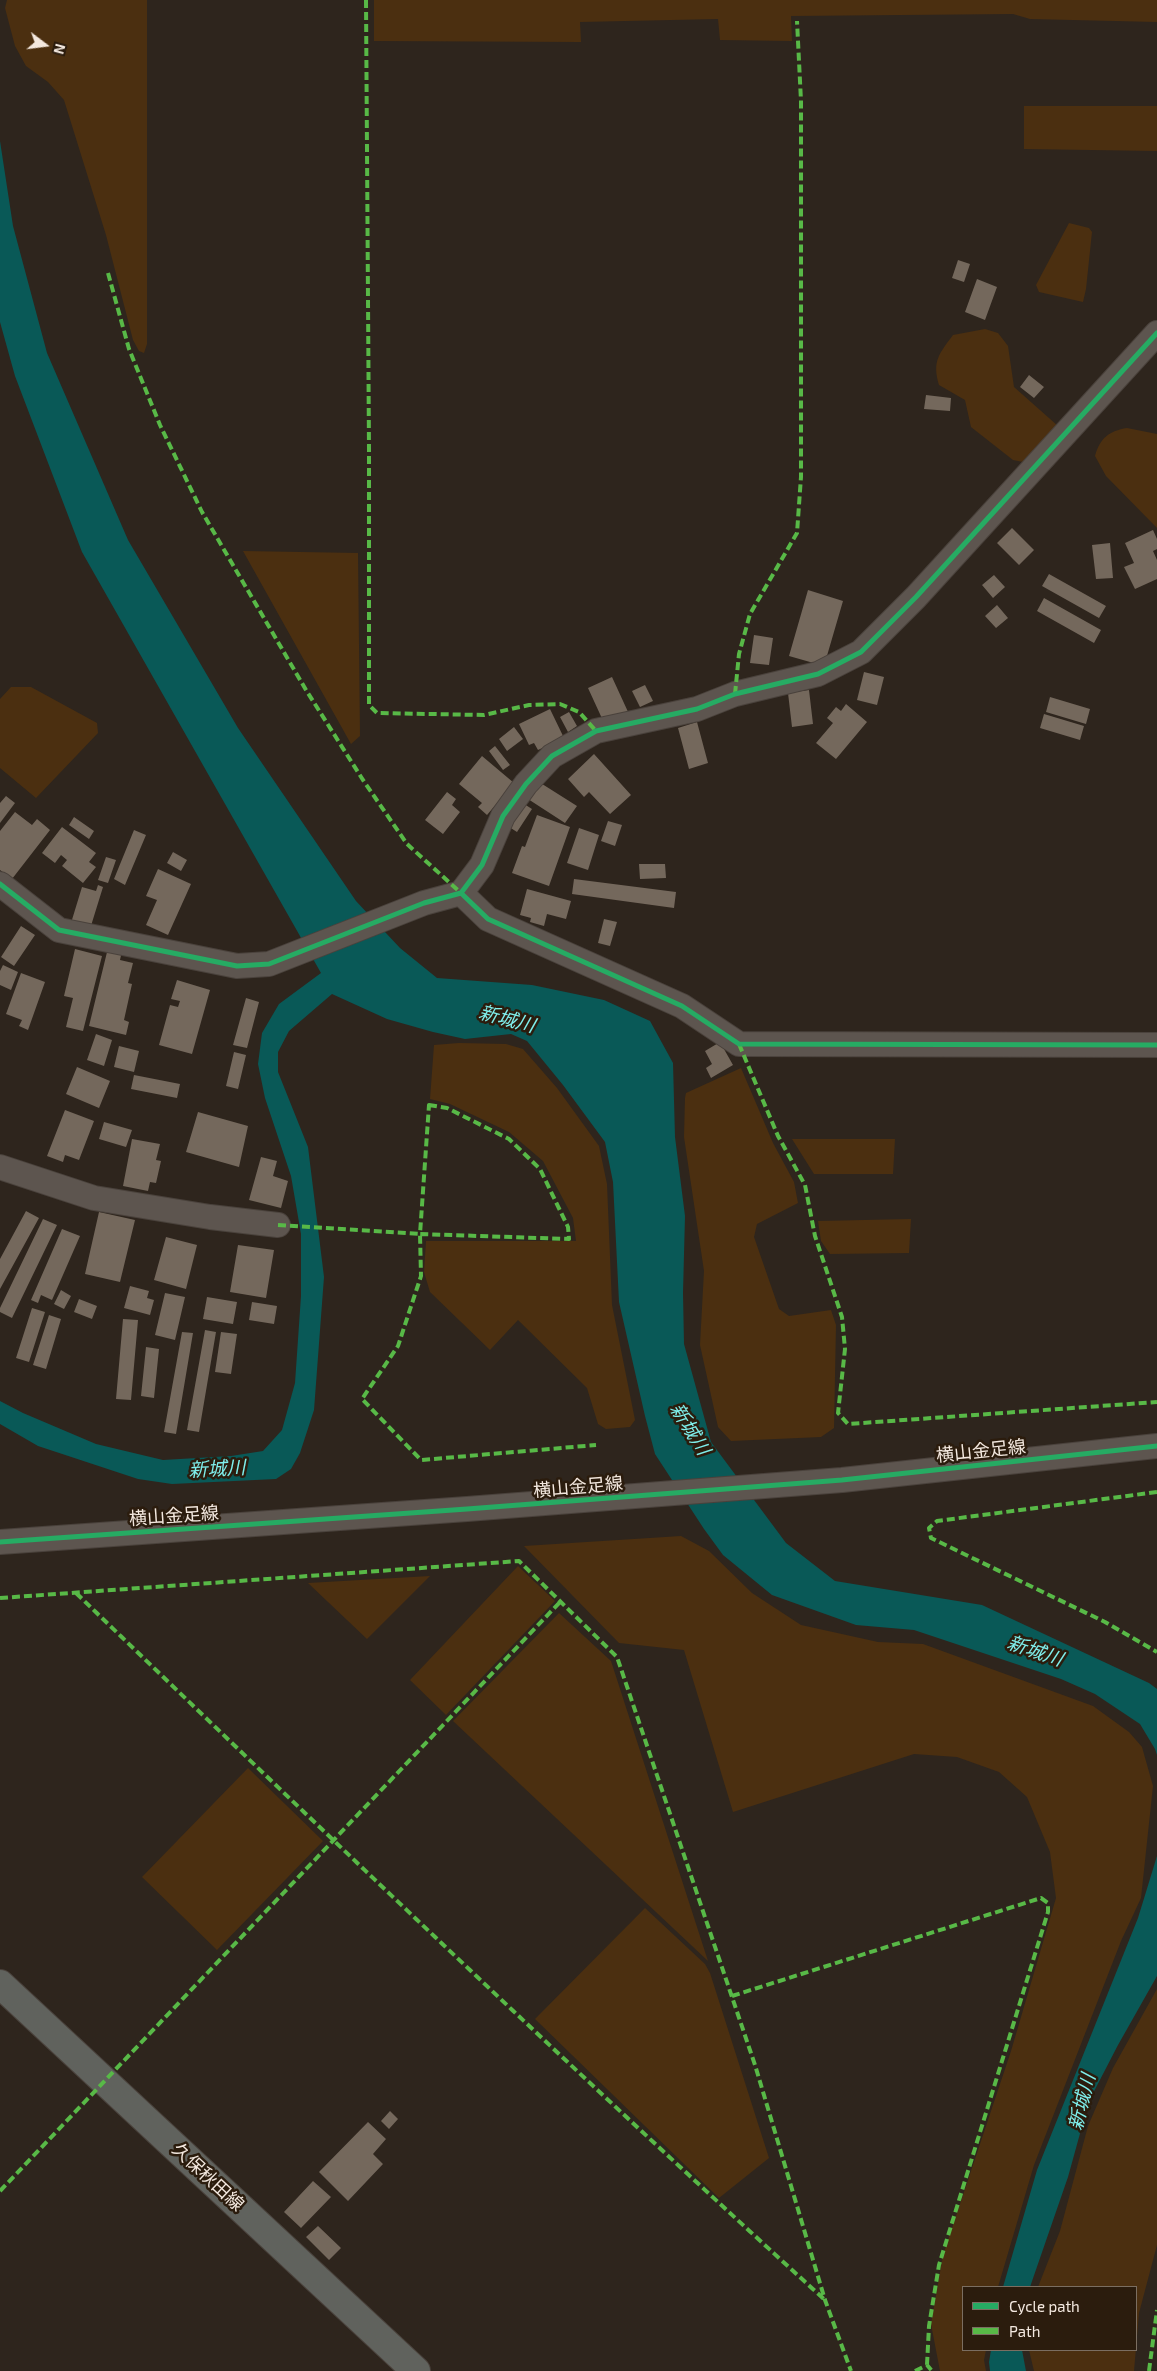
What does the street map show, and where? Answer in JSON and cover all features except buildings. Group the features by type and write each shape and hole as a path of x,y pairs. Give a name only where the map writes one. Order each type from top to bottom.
{"main road":[{"name":"久保秋田線","path":"0,1984 416,2371"}],"street":[{"path":"0,884 58,930 236,966 270,964 424,903 461,893 482,864 503,816 526,784 552,756 596,731 696,709 735,694 818,674 861,652 916,597 1157,333"},
{"path":"461,893 488,919 682,1006 739,1044 1157,1045"},
{"path":"0,1167 94,1198 210,1217 278,1225"},
{"name":"横山金足線","path":"0,1542 842,1480 1157,1446"}],"shaded area":[{"path":"7,0 147,0 147,344 144,353 139,351 133,340 106,235 64,100 48,82 26,66 15,46 5,8"},
{"path":"374,0 1157,0 1157,22 1030,19 1013,14 791,16 792,41 720,40 718,19 580,22 581,42 374,41"},
{"path":"1024,106 1157,106 1157,151 1024,149"},
{"path":"1069,223 1089,228 1092,232 1083,302 1039,292 1036,285"},
{"path":"985,329 998,333 1008,346 1014,387 1058,426 1023,462 1013,460 971,427 965,400 939,385 936,370 938,358 953,335"},
{"path":"1127,428 1157,434 1157,528 1106,476 1095,456 1106,436"},
{"path":"243,551 358,553 360,736 351,744"},
{"path":"11,687 31,687 97,723 98,733 36,798 0,768 0,699"},
{"path":"459,1043 506,1044 523,1049 557,1088 599,1146 607,1184 612,1305 635,1420 630,1427 606,1429 598,1424 587,1388 518,1320 490,1350 430,1292 424,1272 426,1241 576,1241 573,1218 543,1161 509,1132 450,1104 430,1099 434,1045"},
{"path":"741,1068 773,1143 794,1182 798,1203 757,1224 754,1237 779,1309 789,1316 831,1310 836,1325 834,1428 821,1437 731,1441 718,1427 700,1345 704,1271 684,1137 685,1098 686,1093"},
{"path":"792,1139 895,1139 893,1174 814,1174"},
{"path":"911,1219 909,1253 830,1254 821,1241 818,1221"},
{"path":"681,1536 709,1551 752,1593 801,1625 878,1642 923,1644 1093,1706 1129,1732 1142,1747 1153,1786 1141,1898 1121,1941 1034,2165 998,2286 962,2286 962,2351 986,2351 984,2360 986,2371 940,2371 931,2324 943,2255 1011,2051 1056,1898 1050,1852 1027,1797 999,1772 957,1757 914,1754 733,1812 684,1650 619,1643 524,1546"},
{"path":"518,1566 555,1601 446,1715 410,1680"},
{"path":"430,1576 367,1639 308,1583"},
{"path":"559,1613 611,1661 708,1961 453,1721"},
{"path":"248,1768 323,1841 217,1950 142,1877"},
{"path":"645,1908 705,1964 710,1973 769,2158 719,2198 535,2019"},
{"path":"1157,1989 1157,2245 1139,2313 1137,2336 1137,2286 1038,2286 1060,2231 1088,2126 1113,2068"},
{"path":"1029,2351 1136,2351 1134,2371 1034,2371"}],"water":[{"name":"新城川","path":"0,141 13,226 47,353 128,540 238,728 356,901 400,948 437,978 532,985 604,1000 650,1021 673,1063 675,1137 685,1216 684,1344 711,1442 786,1543 835,1581 982,1605 1149,1683 1157,1689 1157,1755 1140,1724 1095,1694 1061,1679 914,1630 856,1625 772,1595 723,1555 655,1454 619,1302 613,1182 605,1142 563,1085 527,1041 511,1034 465,1039 433,1032 387,1019 332,994 289,1031 278,1052 278,1072 308,1147 324,1277 314,1410 300,1453 291,1469 276,1479 172,1484 138,1479 38,1446 0,1424 0,1401 23,1413 96,1444 163,1460 231,1456 263,1451 282,1430 295,1383 301,1296 301,1234 291,1176 265,1098 258,1064 262,1033 279,1004 321,973 82,552 15,376 0,322"},
{"name":"新城川","path":"1157,1856 1157,1976 1089,2101 1068,2177 1030,2286 1003,2286 1037,2170 1138,1918"},
{"path":"991,2351 1022,2351 1026,2371 990,2371"}],"marked path":[{"path":"366,0 369,705 377,713 484,715 529,705 560,704 579,712 596,731"},
{"path":"735,694 739,654 750,614 797,533 801,477 801,101 797,21"},
{"path":"108,273 129,349 160,425 202,512 306,690 363,780 407,844 461,893"},
{"path":"739,1044 778,1136 805,1185 815,1236 842,1317 845,1349 838,1413 848,1424 1157,1402"},
{"path":"429,1105 447,1108 509,1139 540,1169 568,1227 569,1239 420,1234 429,1105"},
{"path":"278,1225 420,1234 421,1276 398,1346 362,1399 421,1460 596,1445"},
{"path":"1157,1492 937,1521 929,1528 931,1538 1105,1622 1157,1652"},
{"path":"0,1598 519,1561 617,1657 755,2065 825,2300 851,2371"},
{"path":"76,1593 542,2038 825,2300"},
{"path":"0,2191 560,1602"},
{"path":"732,1996 1041,1898 1048,1903 1048,1912 939,2265 929,2326 927,2365"},
{"path":"1149,2371 1157,2310"},
{"path":"915,2371 927,2365 932,2371"}],"cycle path":[{"path":"0,884 59,930 237,966 269,964 424,903 461,893 482,865 503,816 526,784 552,756 596,731 697,709 735,694 818,674 861,652 916,597 1157,333"},
{"path":"461,893 488,919 682,1006 739,1044 1157,1045"},
{"path":"0,1542 842,1480 1157,1446"}]}
